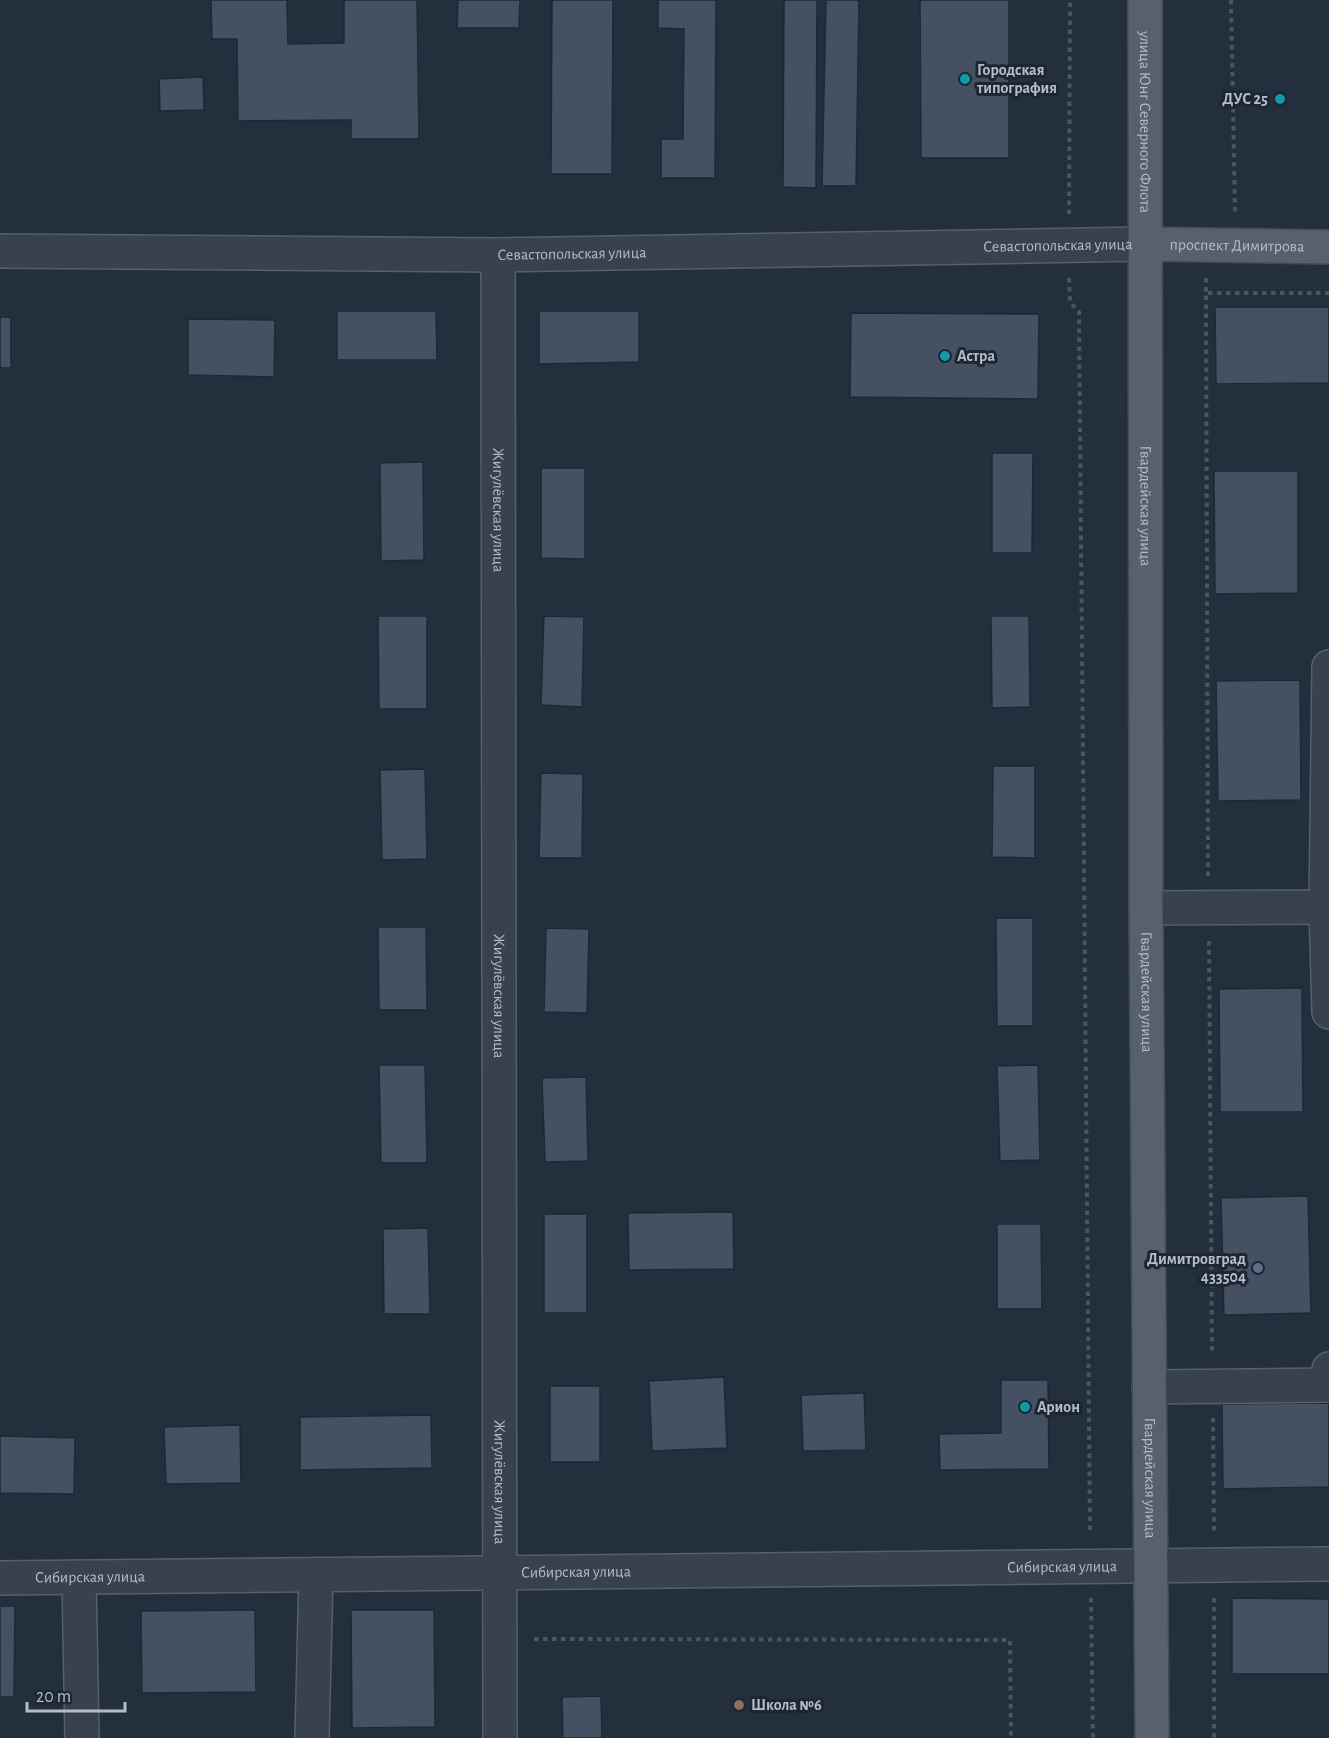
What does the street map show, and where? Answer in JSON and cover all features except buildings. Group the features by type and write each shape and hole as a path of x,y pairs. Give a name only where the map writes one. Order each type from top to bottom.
{"main road":[{"name":"улица Юнг Северного Флота","path":"1144,244 1145,0"},
{"name":"проспект Димитрова","path":"1144,244 1329,247"},
{"name":"Гвардейская улица","path":"1144,244 1152,1738"}],"street":[{"name":"Севастопольская улица","path":"0,251 498,255 1144,244"},
{"name":"Жигулёвская улица","path":"498,255 500,1738"},
{"path":"1329,667 1326,907 1329,1012"},
{"path":"1146,908 1326,907"},
{"path":"1149,1387 1329,1385 1329,1370"},
{"name":"Сибирская улица","path":"0,1578 1329,1564"},
{"path":"312,1738 316,1575"},
{"path":"79,1578 82,1738"}],"path":[{"path":"1070,0 1070,302 1079,312 1093,1738"},
{"path":"1214,1738 1206,246 1236,210 1231,0"},
{"path":"1206,293 1329,293"},
{"path":"500,1639 1010,1640 1011,1738"}],"place":[{"name":"Городская типография","path":"965,79"},
{"name":"ДУС 25","path":"1280,99"},
{"name":"Астра","path":"945,356"},
{"name":"Димитровград 433504","path":"1258,1268"},
{"name":"Арион","path":"1025,1407"},
{"name":"Школа №6","path":"739,1705"}]}
